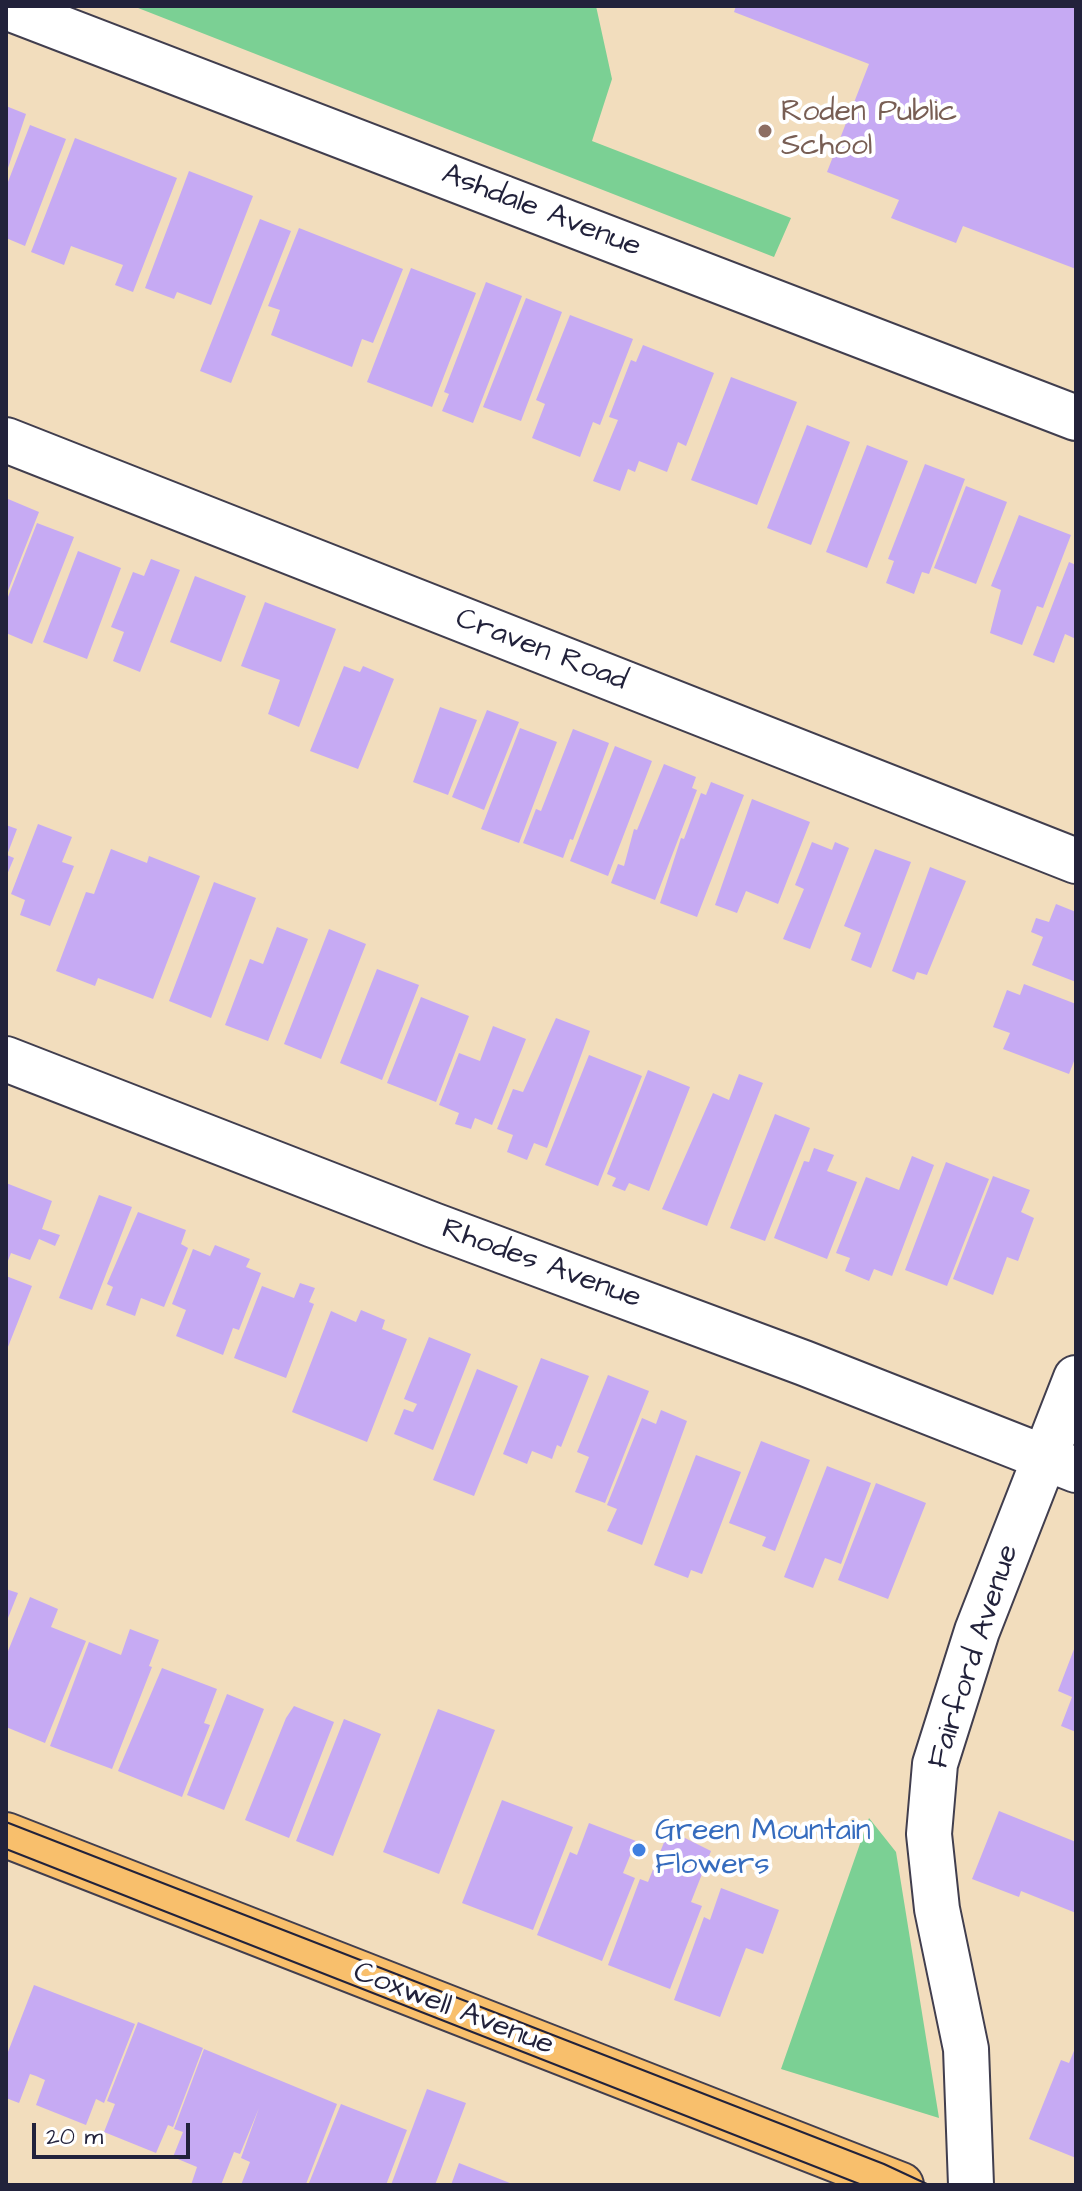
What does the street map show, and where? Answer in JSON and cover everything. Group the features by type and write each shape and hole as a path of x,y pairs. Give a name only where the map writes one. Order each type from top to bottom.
{"main road":[{"name":"Coxwell Avenue","path":"6,1835 901,2185"}],"street":[{"name":"Ashdale Avenue","path":"6,7 1076,418"},
{"name":"Craven Road","path":"6,440 1076,861"},
{"name":"Rhodes Avenue","path":"6,1059 433,1225 804,1363 1060,1465"},
{"name":"Fairford Avenue","path":"971,2185 966,2049 937,1909 929,1834 935,1764 977,1631 1060,1465 1076,1378"}],"green space":[{"path":"133,6 596,6 612,79 592,141 791,218 774,257"},
{"path":"869,1818 896,1852 939,2118 781,2069"}],"building":[{"path":"736,6 1076,6 1076,269 963,226 956,243 891,218 899,200 827,172 869,64 734,12"},
{"path":"6,106 26,114 6,174"},
{"path":"30,125 66,139 25,246 6,238 6,187"},
{"path":"75,138 177,178 133,292 115,285 123,265 71,246 64,265 31,252"},
{"path":"189,171 253,196 211,305 177,292 174,299 145,288"},
{"path":"260,219 291,231 231,383 200,371"},
{"path":"299,228 403,269 373,343 362,339 352,367 271,335 280,310 268,306"},
{"path":"411,268 476,293 432,407 367,382"},
{"path":"486,282 522,296 473,423 442,411 449,394 444,392"},
{"path":"526,298 562,312 521,421 483,407"},
{"path":"570,315 633,339 600,425 593,422 580,457 532,438 545,404 536,400"},
{"path":"643,345 714,373 686,446 678,442 667,472 639,461 635,472 628,469 620,491 593,481 618,420 609,417 631,360 636,362"},
{"path":"731,377 797,402 757,505 691,480"},
{"path":"807,425 850,442 811,545 767,528"},
{"path":"867,445 908,461 867,568 826,552"},
{"path":"925,464 965,479 929,574 922,572 914,594 886,583 894,561 888,559"},
{"path":"966,486 1007,502 976,584 934,568"},
{"path":"8,499 39,512 6,596 6,504"},
{"path":"1019,515 1071,535 1043,608 1037,606 1022,645 990,633 1001,590 991,586"},
{"path":"37,523 74,537 32,644 6,633 6,602"},
{"path":"78,551 121,568 87,659 43,642"},
{"path":"151,559 180,570 140,672 113,661 124,632 111,627 133,572 144,576"},
{"path":"1069,562 1076,565 1076,639 1065,634 1054,663 1033,655"},
{"path":"195,576 246,596 221,662 170,642"},
{"path":"265,602 336,629 299,727 268,714 280,680 241,666"},
{"path":"344,666 360,672 363,666 394,679 358,769 310,751"},
{"path":"440,707 477,720 448,795 413,782"},
{"path":"487,710 519,722 484,810 452,797"},
{"path":"520,728 557,742 519,843 481,829"},
{"path":"573,729 609,743 573,840 570,839 563,858 523,843 536,809 541,811"},
{"path":"615,746 652,761 608,876 570,861"},
{"path":"664,764 696,777 692,788 697,790 655,900 611,883 618,864 624,866 634,829 637,830"},
{"path":"711,782 744,795 697,917 660,903 681,838 684,839 701,793 706,795"},
{"path":"752,799 810,822 778,904 746,891 737,913 715,905"},
{"path":"38,824 72,837 62,862 74,866 50,926 20,915 25,900 11,894"},
{"path":"6,825 17,829 7,855 14,858 6,877"},
{"path":"812,842 832,850 835,842 849,848 810,949 783,939 804,889 795,885"},
{"path":"111,849 147,863 149,856 200,876 153,999 98,978 95,986 56,971 86,892 94,894"},
{"path":"875,849 911,862 871,968 851,960 861,933 844,926"},
{"path":"930,867 966,881 927,975 917,972 914,980 892,971"},
{"path":"214,882 256,898 211,1018 169,1001"},
{"path":"1056,904 1076,912 1076,982 1032,965 1043,937 1031,932 1036,918 1049,922"},
{"path":"277,927 308,939 268,1041 225,1025 250,959 263,964"},
{"path":"329,929 366,944 321,1059 284,1044"},
{"path":"377,969 419,985 382,1080 340,1063"},
{"path":"1024,984 1076,1004 1076,1056 1069,1074 1003,1049 1010,1033 993,1027 1007,990 1020,995"},
{"path":"421,997 469,1016 436,1102 387,1083"},
{"path":"556,1018 590,1031 547,1148 534,1143 527,1160 507,1152 513,1135 497,1129 513,1089 523,1092"},
{"path":"493,1026 526,1039 492,1125 475,1118 471,1129 455,1124 459,1113 439,1105 459,1053 480,1061"},
{"path":"589,1055 642,1076 598,1186 545,1165"},
{"path":"648,1070 690,1087 649,1191 629,1183 625,1191 612,1186 616,1178 607,1174"},
{"path":"739,1074 763,1083 707,1226 662,1209 713,1093 729,1100"},
{"path":"775,1114 810,1128 765,1241 730,1228"},
{"path":"814,1148 834,1155 827,1171 857,1182 827,1259 774,1238 804,1161 809,1162"},
{"path":"912,1156 934,1165 892,1276 874,1269 869,1281 845,1271 850,1258 836,1253 866,1177 899,1190"},
{"path":"946,1162 989,1179 947,1286 905,1270"},
{"path":"993,1176 1030,1190 1021,1212 1034,1218 1018,1261 1007,1257 993,1295 953,1279"},
{"path":"6,1183 52,1201 42,1229 60,1235 55,1246 39,1239 30,1260 11,1253 6,1266"},
{"path":"99,1195 132,1207 92,1310 59,1298"},
{"path":"138,1212 186,1230 181,1244 188,1248 164,1307 141,1298 135,1316 106,1305 113,1287 107,1284"},
{"path":"215,1245 250,1259 246,1267 261,1273 239,1330 233,1328 223,1355 176,1336 186,1310 172,1304 193,1249 210,1256"},
{"path":"6,1276 32,1286 6,1352"},
{"path":"300,1283 315,1288 309,1302 314,1304 286,1378 234,1358 262,1286 294,1298"},
{"path":"361,1310 385,1320 382,1329 407,1339 367,1442 292,1412 331,1311 356,1322"},
{"path":"429,1337 471,1354 433,1450 394,1434 404,1409 413,1412 417,1404 404,1399"},
{"path":"541,1358 589,1376 561,1447 557,1445 552,1459 532,1451 527,1464 503,1454"},
{"path":"477,1369 518,1386 474,1496 433,1480"},
{"path":"608,1375 649,1391 605,1503 575,1492 589,1457 577,1452"},
{"path":"661,1410 687,1421 642,1545 607,1531 617,1509 607,1505 642,1418 656,1424"},
{"path":"761,1441 810,1460 775,1551 762,1546 766,1537 729,1523"},
{"path":"696,1455 741,1472 702,1574 691,1570 688,1578 654,1565"},
{"path":"827,1466 871,1483 841,1564 825,1558 813,1588 784,1577"},
{"path":"876,1483 926,1503 888,1599 838,1580"},
{"path":"6,1589 18,1593 6,1623"},
{"path":"30,1597 58,1609 51,1627 86,1641 45,1743 6,1727 6,1656"},
{"path":"130,1629 159,1640 149,1666 152,1667 112,1769 50,1746 89,1642 121,1655"},
{"path":"1076,1644 1076,1732 1061,1726 1072,1697 1058,1691"},
{"path":"162,1668 217,1689 204,1723 210,1725 182,1797 118,1771"},
{"path":"227,1694 264,1709 224,1810 187,1795"},
{"path":"294,1706 334,1722 289,1838 245,1820 286,1718"},
{"path":"438,1709 495,1730 439,1874 383,1852"},
{"path":"344,1719 381,1734 333,1856 296,1841"},
{"path":"502,1800 573,1827 533,1930 462,1903"},
{"path":"999,1811 1076,1842 1076,1913 1021,1891 1019,1897 972,1879"},
{"path":"589,1823 636,1841 623,1873 635,1878 602,1961 537,1935 570,1852 577,1855"},
{"path":"669,1830 711,1851 691,1902 702,1906 670,1989 608,1965 640,1879 648,1882"},
{"path":"721,1888 779,1910 763,1954 746,1948 720,2017 674,2000 704,1917 710,1920"},
{"path":"34,1985 135,2024 104,2103 96,2099 86,2125 36,2105 45,2080 36,2076 30,2074 19,2103 6,2098 6,2057"},
{"path":"138,2022 203,2048 173,2127 168,2125 156,2153 104,2132 115,2104 107,2101"},
{"path":"1076,2046 1076,2158 1029,2139 1061,2060 1069,2063"},
{"path":"204,2049 337,2104 306,2184 241,2185 250,2162 241,2158 259,2108 240,2154 234,2152 221,2185 191,2185 197,2167 173,2157 183,2132 174,2129"},
{"path":"427,2089 466,2103 435,2185 391,2185"},
{"path":"341,2104 407,2130 386,2185 309,2183"},
{"path":"459,2163 515,2185 451,2185"}],"tram line":[{"path":"6,1822 884,2164 929,2185"},
{"path":"6,1849 862,2185"}],"place":[{"name":"Roden Public School","path":"765,131"},
{"name":"Green Mountain Flowers","path":"639,1850"}]}
